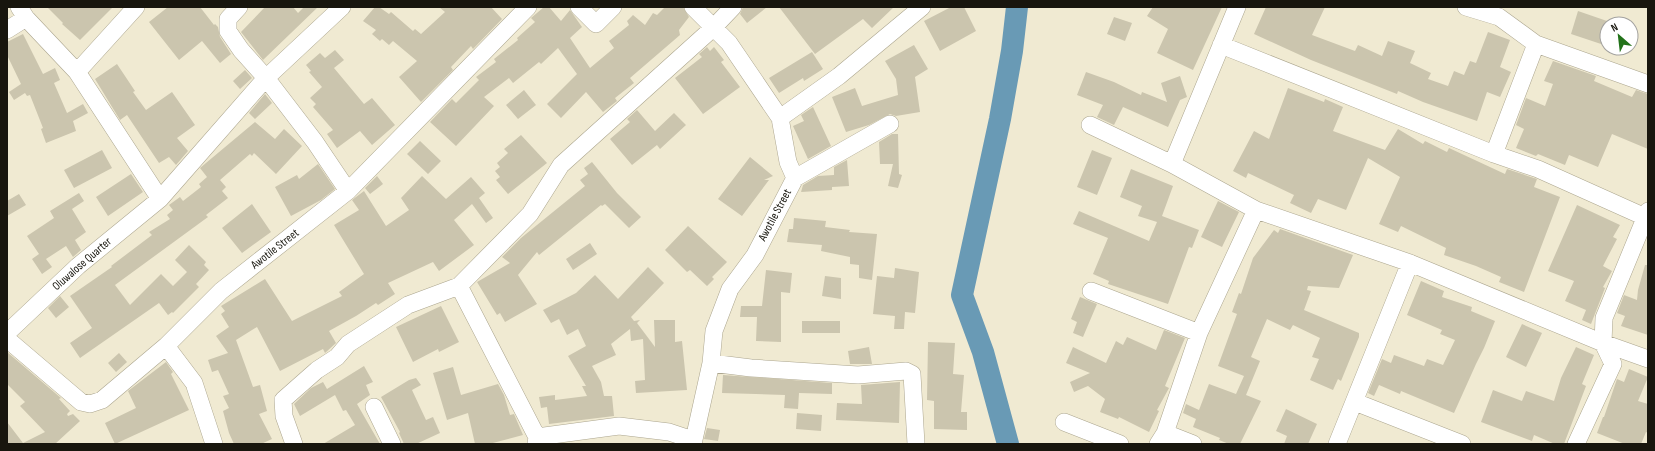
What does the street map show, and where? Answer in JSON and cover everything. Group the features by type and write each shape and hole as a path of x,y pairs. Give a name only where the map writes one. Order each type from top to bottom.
{"street":[{"path":"76,72 136,7"},
{"path":"239,7 228,19 228,31 240,50 266,78 315,142 348,191"},
{"name":"Oluwalose Quarter","path":"7,333 78,266 160,199 266,78 342,7"},
{"name":"Awotile Street","path":"7,339 81,402 90,404 102,400 166,346 222,291 348,191 528,7"},
{"path":"579,7 596,24 613,7"},
{"name":"Awotile Street","path":"693,7 729,43 780,118 788,162 795,178 755,255 730,289 714,331 711,362 693,442"},
{"path":"294,444 284,416 283,400 317,370 337,357 348,344 408,305 459,286 530,214 561,165 714,28 733,7"},
{"path":"780,118 840,76 922,7"},
{"path":"1172,164 1237,7"},
{"path":"1466,7 1500,12 1536,44 1648,84"},
{"path":"7,30 23,12 76,72 160,199"},
{"path":"1494,154 1536,44"},
{"path":"1221,45 1494,154 1538,169 1647,214 1604,318 1603,343 1613,364 1576,444"},
{"path":"795,178 890,124"},
{"path":"1090,125 1172,164 1256,210 1410,262 1603,343 1648,359"},
{"path":"1193,444 1162,438 1200,333 1256,210"},
{"path":"1337,444 1410,262"},
{"path":"459,286 537,441 619,426 669,432 693,442"},
{"path":"1091,291 1200,333"},
{"path":"166,346 194,383 214,444"},
{"path":"711,362 751,368 858,375 906,371 912,374 916,444"},
{"path":"1354,402 1441,440 1462,444"},
{"path":"374,407 392,444"},
{"path":"1064,422 1120,444"}],"building":[{"path":"47,7 113,7 80,40 62,24 63,23"},
{"path":"168,7 200,7 214,25 215,24 218,27 220,37 231,54 220,63 202,41 179,60 149,22"},
{"path":"265,7 293,7 298,13 304,7 318,7 263,60 241,32"},
{"path":"375,7 379,7 389,14 391,12 413,31 415,29 421,34 445,12 439,7 491,7 502,19 473,49 471,46 451,67 453,70 421,102 399,77 417,61 393,41 389,45 382,39 380,41 372,34 376,30 363,21"},
{"path":"544,7 549,7 561,21 570,10 582,27 570,38 590,68 614,48 609,41 629,25 627,21 633,15 645,25 653,13 657,15 665,7 683,7 689,17 679,30 680,35 630,78 634,83 615,98 617,101 603,112 586,92 561,118 547,104 577,74 558,48 541,64 539,62 513,83 509,78 484,97 494,106 456,146 430,122 452,99 456,103 479,80 476,77 496,62 494,59 518,40 517,38 535,22 531,18"},
{"path":"743,7 767,7 747,23 740,14"},
{"path":"779,7 894,7 872,28 863,19 815,54"},
{"path":"951,7 964,7 976,31 940,51 924,21"},
{"path":"1153,7 1222,7 1193,70 1157,53 1168,29 1147,16"},
{"path":"1266,7 1325,7 1312,35 1355,51 1358,45 1382,56 1388,41 1415,51 1410,63 1431,73 1428,79 1448,86 1454,71 1464,75 1470,61 1476,63 1488,32 1510,40 1500,67 1511,72 1500,97 1487,92 1477,121 1423,102 1398,91 1397,94 1311,60 1254,34"},
{"path":"1578,11 1599,18 1599,43 1571,34"},
{"path":"1114,17 1132,23 1125,41 1107,34"},
{"path":"23,34 43,74 55,68 60,80 54,83 67,113 83,104 88,113 73,121 76,131 46,143 41,129 43,128 30,95 27,96 25,93 14,100 9,92 21,84 7,55 7,42"},
{"path":"914,45 928,69 915,77 920,112 896,116 890,114 869,125 846,132 832,97 855,88 862,106 898,95 896,79 885,61"},
{"path":"707,47 710,51 714,47 724,60 721,62 740,87 703,114 675,78 702,57 699,54"},
{"path":"335,50 344,60 334,68 364,104 372,98 395,125 372,145 360,131 337,148 327,134 333,130 313,107 316,104 310,98 322,87 309,72 311,71 306,65 320,53 325,58"},
{"path":"812,52 823,69 804,81 803,78 779,93 769,78"},
{"path":"1553,61 1596,76 1594,81 1632,97 1636,90 1648,94 1648,149 1612,134 1598,167 1569,155 1565,165 1538,154 1536,156 1516,148 1524,129 1516,125 1526,98 1545,106 1553,84 1544,81"},
{"path":"117,64 135,91 133,92 146,110 172,92 195,125 177,138 188,151 176,165 169,157 159,163 127,115 120,120 95,79"},
{"path":"245,70 252,78 240,89 233,81"},
{"path":"1086,72 1114,82 1141,95 1142,92 1167,102 1161,83 1180,76 1187,97 1180,100 1168,127 1123,107 1114,125 1097,117 1103,105 1077,95"},
{"path":"1288,88 1324,102 1325,99 1343,107 1333,131 1385,150 1398,129 1423,144 1425,141 1447,152 1449,148 1505,174 1507,169 1537,179 1534,187 1560,197 1524,292 1499,282 1501,277 1476,266 1444,255 1446,248 1401,226 1398,232 1379,224 1400,177 1368,158 1346,210 1318,199 1311,213 1290,203 1294,195 1248,173 1246,178 1233,171 1254,131 1269,139"},
{"path":"524,90 536,105 518,119 506,105"},
{"path":"265,94 272,103 255,119 249,113"},
{"path":"813,107 831,146 808,159 793,126 804,121 801,115"},
{"path":"637,110 655,131 674,113 686,125 660,149 657,145 632,165 610,139 630,122 627,119"},
{"path":"255,122 275,139 284,129 302,146 276,174 254,153 252,156 250,154 220,180 226,187 222,191 228,198 206,215 208,217 115,285 130,305 161,274 173,286 187,272 175,260 189,245 206,262 204,265 209,270 196,284 199,287 173,313 172,312 168,315 159,303 80,358 70,343 92,328 70,296 112,267 111,266 152,235 149,232 170,219 167,215 173,210 169,205 180,197 183,201 201,187 199,184 207,177 200,168"},
{"path":"892,134 898,134 899,174 902,175 898,188 888,186 893,164 880,164 879,142"},
{"path":"521,135 547,163 508,194 496,180 500,177 495,171 500,167 497,163 508,153 504,149"},
{"path":"420,141 441,161 428,174 407,154"},
{"path":"102,150 112,168 74,188 64,170"},
{"path":"1092,150 1112,158 1097,195 1077,187"},
{"path":"750,157 773,176 764,180 769,180 742,216 718,199"},
{"path":"847,160 849,186 832,187 832,190 801,192 803,185 818,176 834,175 834,167"},
{"path":"592,162 617,193 641,217 629,228 605,204 602,206 601,205 539,255 537,252 518,275 537,304 505,322 500,313 497,315 477,282 510,263 502,257 521,238 585,186 580,180 588,174 584,168"},
{"path":"318,164 335,189 321,200 291,216 275,187 297,175 299,179"},
{"path":"1131,169 1173,186 1162,216 1199,230 1192,248 1189,247 1168,304 1108,284 1109,281 1093,274 1108,238 1073,224 1079,211 1149,241 1157,222 1138,216 1142,206 1120,197"},
{"path":"131,174 143,192 108,216 96,197"},
{"path":"377,176 383,184 370,194 365,188"},
{"path":"422,176 446,199 471,177 485,193 479,198 493,218 486,223 472,204 454,220 474,245 439,271 433,262 388,283 395,294 378,305 376,303 329,331 336,343 325,353 323,349 280,371 257,327 236,340 253,387 260,385 267,411 259,414 272,439 261,444 234,444 229,433 223,411 229,408 223,396 229,394 218,370 212,372 208,360 228,353 216,336 229,327 221,314 225,311 221,306 265,279 292,321 342,296 339,292 364,274 334,225 359,210 352,200 364,191 386,226 409,210 401,198"},
{"path":"79,193 84,201 72,209 86,232 75,240 81,250 73,257 66,246 46,259 52,267 42,274 32,259 39,254 27,236 54,218 50,211"},
{"path":"19,194 26,205 7,216 7,201"},
{"path":"1218,201 1239,212 1222,247 1201,237"},
{"path":"252,204 271,232 242,253 222,228"},
{"path":"1577,205 1620,225 1613,237 1617,239 1603,266 1612,271 1603,287 1605,288 1591,324 1582,320 1586,310 1565,301 1574,281 1548,271"},
{"path":"794,218 826,221 825,227 850,230 849,232 877,234 872,280 859,278 859,265 850,264 850,257 821,251 822,245 787,242 789,229 793,229"},
{"path":"688,226 727,262 712,277 714,279 707,286 690,270 687,272 665,250"},
{"path":"1280,229 1353,255 1339,288 1308,286 1307,290 1311,291 1304,310 1359,333 1359,337 1341,381 1338,379 1333,390 1310,380 1319,359 1312,357 1320,338 1293,325 1290,330 1267,319 1251,357 1260,361 1246,395 1261,401 1240,444 1229,444 1219,440 1220,438 1193,427 1196,419 1183,413 1186,404 1199,410 1209,384 1236,394 1244,376 1218,366 1237,314 1232,312 1239,293 1241,294 1253,258 1274,230 1278,233"},
{"path":"590,243 597,254 573,270 566,259"},
{"path":"1645,265 1648,265 1648,335 1621,326 1625,316 1617,313 1624,295 1637,300 1638,290"},
{"path":"648,267 664,283 631,317 634,321 640,320 637,323 655,347 654,320 675,320 675,342 682,341 687,390 636,393 635,381 645,380 643,339 631,341 630,329 611,344 616,355 592,366 601,382 604,396 612,396 614,416 549,424 547,407 541,408 539,397 555,395 555,400 587,396 582,386 586,386 568,356 586,346 578,329 567,335 559,319 551,323 543,310 576,293 595,275 618,299"},
{"path":"895,268 919,272 915,313 905,312 904,329 894,329 895,316 873,314 877,276 894,278"},
{"path":"766,270 792,273 790,293 781,292 781,342 756,341 757,317 740,317 741,306 762,306"},
{"path":"825,276 841,278 841,299 822,296"},
{"path":"1421,281 1444,291 1442,297 1472,307 1471,311 1495,321 1454,413 1401,391 1400,394 1379,385 1374,396 1368,393 1382,359 1391,363 1394,355 1424,366 1427,359 1443,365 1455,340 1440,334 1442,330 1407,315"},
{"path":"60,296 69,307 56,318 48,308"},
{"path":"1080,297 1097,304 1083,337 1073,333 1077,322 1071,319"},
{"path":"441,306 459,342 439,352 438,349 413,362 396,327"},
{"path":"802,321 840,321 840,333 802,333"},
{"path":"1522,324 1542,333 1526,367 1506,357"},
{"path":"1164,330 1185,338 1165,386 1169,388 1157,410 1159,411 1149,432 1119,417 1118,419 1100,412 1105,399 1088,386 1074,392 1070,382 1090,373 1066,363 1073,347 1106,363 1116,341 1123,345 1127,337 1156,350"},
{"path":"928,342 955,343 953,374 964,375 961,412 967,412 967,430 934,429 934,401 927,400"},
{"path":"869,347 872,364 850,364 848,351"},
{"path":"1576,347 1594,355 1582,384 1586,386 1564,444 1555,444 1534,435 1532,441 1481,422 1493,390 1522,401 1526,391 1554,401 1561,378"},
{"path":"7,352 61,398 59,399 70,411 67,414 68,416 73,414 80,421 55,444 7,444 7,422 23,443 45,432 20,406 25,402 7,384"},
{"path":"119,353 127,362 116,372 108,363"},
{"path":"166,362 173,372 171,374 189,410 115,444 105,423 136,408 128,391"},
{"path":"364,366 373,382 366,385 370,395 357,404 380,444 323,444 355,425 346,410 343,411 335,395 300,416 294,404 311,388 323,382 327,389"},
{"path":"453,367 461,395 498,384 504,395 510,415 514,414 523,435 489,444 475,444 468,413 447,420 433,373"},
{"path":"1629,369 1648,377 1638,401 1648,404 1648,433 1646,432 1641,444 1625,444 1597,433 1617,379 1624,382"},
{"path":"723,375 832,383 832,394 799,393 798,409 784,408 785,395 722,393"},
{"path":"416,378 421,385 412,390 426,420 433,417 440,433 416,444 404,444 399,433 400,432 381,397 409,380"},
{"path":"900,382 899,423 836,420 837,403 862,404 861,385"},
{"path":"1286,409 1317,424 1308,444 1284,444 1287,436 1276,431"},
{"path":"797,413 822,415 821,431 796,429"},
{"path":"707,428 720,430 718,441 704,439"}],"waterway":[{"path":"1008,444 983,352 962,295 1000,119 1012,51 1017,7"}]}
